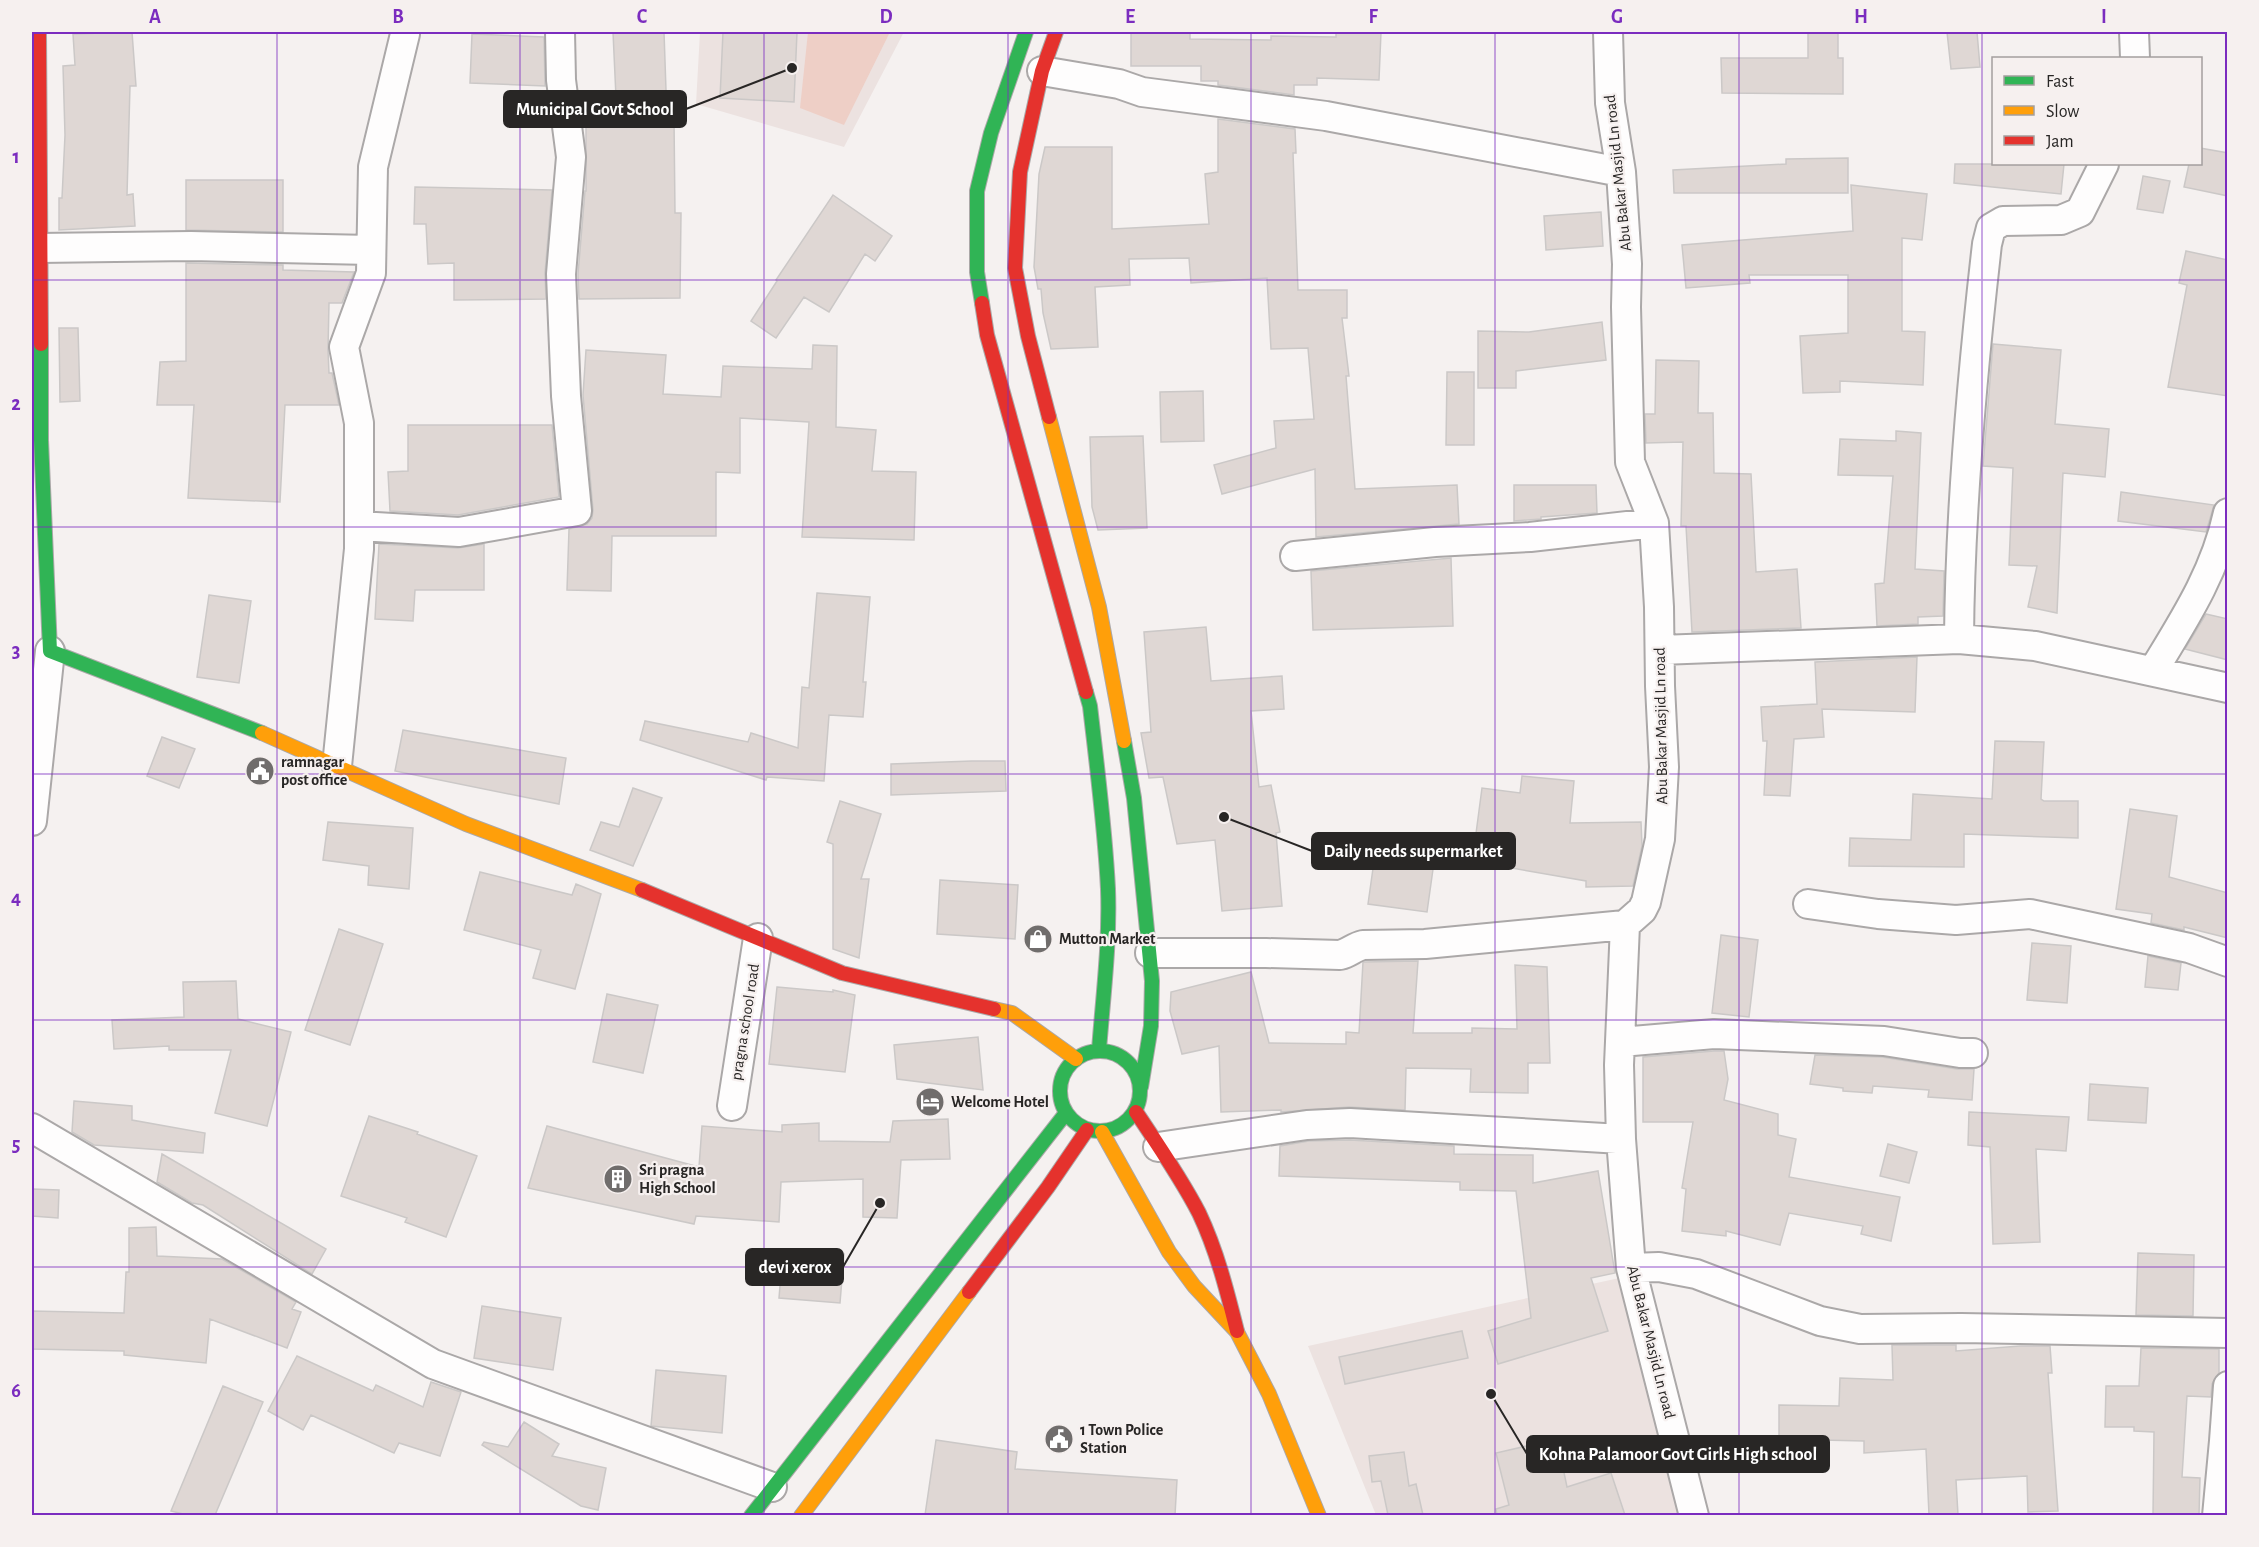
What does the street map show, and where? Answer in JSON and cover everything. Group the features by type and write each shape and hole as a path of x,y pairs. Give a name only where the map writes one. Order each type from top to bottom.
{"main road":[{"path":"39,32 36,440 41,655 266,734 466,824 626,884 842,973 1012,1013 1076,1059"},
{"path":"1026,32 991,133 977,191 977,272 987,335 1090,706 1103,817 1108,891 1107,954 1100,1050"},
{"path":"1056,32 1042,71 1020,172 1015,268 1028,336 1100,607 1134,798 1152,981 1151,1026 1141,1099 1136,1112 1117,1129 1095,1131 1076,1123 1066,1113 1060,1099 1060,1084 1066,1070 1076,1059 1100,1050 1120,1056 1130,1064 1137,1074 1141,1087"},
{"path":"1136,1112 1190,1197 1212,1244 1225,1278 1237,1332 1269,1394 1318,1515"},
{"path":"751,1515 1066,1113"},
{"path":"1095,1131 1169,1252 1194,1286 1237,1332"},
{"path":"801,1515 1048,1187 1095,1131"}],"street":[{"path":"359,526 459,532 577,511 566,396 561,274 571,157 561,80 560,32"},
{"name":"Abu Bakar Masjid Ln road","path":"1608,32 1610,103 1621,172 1628,264 1626,307 1630,462 1654,523 1664,767 1660,839 1646,902 1642,910 1625,926 1619,1065 1621,1139 1632,1268 1694,1515"},
{"path":"2134,32 2134,57"},
{"path":"337,766 359,549 359,423 344,347 371,273 373,167 405,34"},
{"path":"1042,71 1119,84 1142,92 1326,116 1621,172"},
{"path":"1959,639 1959,580 1972,369 1987,244 1991,228 2002,220 2061,220 2080,212 2104,165"},
{"path":"39,248 191,246 371,250"},
{"path":"2153,671 2198,597 2223,533 2228,513"},
{"path":"1295,556 1435,542 1530,537 1654,523"},
{"path":"1660,650 1959,639 2035,646 2228,688"},
{"path":"32,821 41,655"},
{"path":"1808,904 1878,914 1956,920 2030,914 2189,948 2228,962"},
{"path":"1150,953 1340,955 1363,945 1425,944 1625,926"},
{"name":"pragna school road","path":"732,1106 758,938"},
{"path":"1621,1042 1714,1035 1884,1041 1973,1053"},
{"path":"1158,1147 1307,1125 1350,1123 1621,1139"},
{"path":"32,1128 433,1364 772,1486"},
{"path":"1632,1268 1659,1267 1696,1274 1820,1321 1860,1329 1961,1328 2228,1333"},
{"path":"2217,1515 2226,1441 2228,1386"}],"shaded area":[{"path":"700,32 904,32 844,147 696,104"},
{"path":"808,32 890,32 844,125 800,108"},
{"path":"1624,1277 1684,1515 1376,1515 1308,1346"}],"building":[{"path":"132,32 136,86 130,86 127,195 133,194 135,226 59,230 59,198 62,198 65,135 63,66 75,65 73,34"},
{"path":"613,32 664,32 667,119 674,119 675,213 681,213 680,298 579,299 578,274 586,191 586,119 617,119"},
{"path":"723,32 797,32 794,102 720,98"},
{"path":"1131,32 1190,32 1190,39 1271,40 1271,36 1336,37 1336,32 1381,32 1379,80 1317,78 1317,85 1294,85 1294,95 1218,85 1218,81 1201,81 1201,66 1131,66"},
{"path":"1808,32 1838,32 1838,58 1843,58 1843,94 1722,93 1721,58 1808,58"},
{"path":"1947,32 1977,32 1980,67 1951,69"},
{"path":"472,34 544,37 545,86 470,83"},
{"path":"1218,119 1295,129 1296,153 1293,153 1298,290 1347,290 1347,318 1342,318 1349,376 1346,376 1355,489 1457,485 1459,524 1316,537 1315,469 1222,494 1214,465 1276,448 1274,421 1314,419 1308,348 1271,349 1267,278 1191,283 1189,258 1129,259 1130,285 1095,287 1098,347 1051,349 1043,313 1041,289 1038,289 1034,267 1039,174 1045,147 1112,147 1112,229 1209,224 1205,174 1218,172"},
{"path":"2202,148 2228,153 2228,196 2184,187 2189,165 2202,165"},
{"path":"1848,158 1848,193 1674,193 1673,170 1786,164 1786,159"},
{"path":"1955,164 2064,165 2061,194 1954,183"},
{"path":"2143,176 2170,181 2163,213 2137,209"},
{"path":"186,180 283,180 283,232 186,230"},
{"path":"1851,185 1927,194 1922,240 1902,238 1902,331 1925,332 1923,385 1840,381 1840,392 1803,393 1800,336 1848,333 1848,275 1749,275 1750,283 1686,288 1682,245 1853,231"},
{"path":"415,187 552,190 545,273 546,299 454,300 454,263 428,264 426,224 414,224"},
{"path":"833,195 892,236 875,261 865,254 829,312 804,297 776,338 751,321"},
{"path":"1601,212 1603,246 1546,250 1544,216"},
{"path":"2186,251 2228,260 2228,396 2168,387 2187,285 2179,283"},
{"path":"186,263 283,265 283,270 354,272 342,303 329,303 329,373 332,373 339,405 285,405 280,502 188,498 194,405 157,405 160,362 186,361"},
{"path":"1602,322 1606,360 1516,371 1516,388 1478,388 1478,331 1529,332"},
{"path":"59,328 78,328 80,401 60,402"},
{"path":"1993,344 2061,350 2055,424 2109,429 2105,477 2063,473 2057,613 2028,607 2037,566 2009,565 2013,468 1983,466"},
{"path":"813,345 837,346 836,427 876,430 872,471 916,472 914,540 802,537 809,422 740,418 740,473 716,472 716,536 612,536 611,591 567,590 569,529 587,524 592,518 593,510 583,395 586,350 666,355 663,394 721,397 723,366 812,369"},
{"path":"1656,360 1699,361 1698,413 1713,413 1714,473 1751,474 1756,572 1797,569 1801,628 1692,632 1686,526 1681,526 1683,442 1646,443 1645,414 1655,414"},
{"path":"1447,372 1474,372 1474,445 1446,445"},
{"path":"1203,391 1204,441 1161,442 1160,392"},
{"path":"408,425 552,425 559,497 458,515 390,511 388,472 408,471"},
{"path":"1896,431 1921,433 1915,569 1944,571 1943,616 1918,617 1918,624 1877,626 1875,584 1884,583 1893,476 1838,475 1840,439 1896,441"},
{"path":"1143,436 1147,528 1098,530 1092,507 1090,437"},
{"path":"1514,485 1596,485 1597,513 1514,521"},
{"path":"2121,492 2214,505 2206,532 2118,521"},
{"path":"379,544 458,548 484,544 484,590 415,590 413,621 375,619"},
{"path":"1451,558 1453,626 1313,630 1311,571"},
{"path":"817,593 870,597 863,682 866,682 863,717 829,715 824,781 767,777 766,780 640,740 645,721 748,742 751,733 798,748 802,687 809,688"},
{"path":"209,595 251,601 239,683 197,677"},
{"path":"2206,614 2228,619 2228,660 2185,649"},
{"path":"1206,627 1211,681 1282,676 1284,709 1251,711 1259,787 1271,785 1280,832 1276,833 1282,906 1222,911 1215,840 1177,844 1163,777 1149,778 1141,733 1151,732 1144,632"},
{"path":"1917,657 1915,712 1822,709 1824,737 1794,739 1790,796 1764,795 1767,741 1763,741 1761,707 1817,704 1815,662"},
{"path":"403,730 566,758 559,804 395,771"},
{"path":"162,737 195,749 179,788 147,776"},
{"path":"1995,741 2044,742 2041,799 2044,801 2078,801 2078,838 1964,834 1964,867 1849,866 1850,838 1911,840 1913,794 1992,799"},
{"path":"1005,761 1006,791 891,795 891,764"},
{"path":"1522,776 1574,781 1570,823 1641,822 1642,846 1633,886 1586,887 1586,881 1494,865 1498,844 1475,841 1482,788 1520,793"},
{"path":"633,788 662,798 633,866 590,850 601,822 619,827"},
{"path":"840,801 881,814 861,879 869,879 859,958 833,949 833,844 827,842"},
{"path":"2130,809 2177,816 2169,877 2228,893 2228,938 2184,927 2184,930 2151,923 2152,914 2116,909"},
{"path":"328,822 413,828 409,889 368,885 369,866 323,860"},
{"path":"1377,840 1436,848 1427,912 1368,904"},
{"path":"480,872 572,895 576,884 601,894 575,989 533,978 541,950 464,930"},
{"path":"940,880 1018,885 1015,939 937,934"},
{"path":"339,929 383,944 350,1045 305,1030"},
{"path":"1721,935 1758,940 1749,1017 1712,1013"},
{"path":"2032,943 2071,946 2067,1003 2027,1000"},
{"path":"2148,956 2181,963 2178,990 2145,987"},
{"path":"1418,961 1413,1033 1472,1033 1472,1028 1517,1029 1515,965 1547,967 1550,1063 1528,1063 1528,1093 1470,1092 1471,1069 1406,1068 1405,1110 1349,1107 1281,1112 1281,1110 1221,1112 1219,1046 1182,1054 1170,1011 1171,992 1251,972 1269,1043 1346,1044 1346,1032 1359,1033 1363,962"},
{"path":"236,981 238,1019 291,1032 267,1126 215,1113 231,1050 169,1050 169,1046 114,1049 112,1020 184,1017 183,982"},
{"path":"777,987 833,992 833,990 855,995 845,1072 769,1064"},
{"path":"607,994 658,1005 643,1073 593,1062"},
{"path":"978,1037 983,1090 897,1079 894,1045"},
{"path":"1724,1051 1728,1079 1724,1100 1778,1114 1778,1135 1796,1139 1789,1177 1900,1197 1891,1241 1861,1234 1863,1226 1789,1213 1780,1245 1726,1231 1726,1236 1682,1231 1686,1189 1682,1188 1693,1122 1643,1122 1643,1057"},
{"path":"1815,1055 1882,1057 1957,1069 1974,1069 1972,1100 1928,1097 1929,1090 1873,1086 1872,1093 1843,1091 1843,1088 1810,1084"},
{"path":"2090,1084 2148,1088 2146,1123 2088,1120"},
{"path":"74,1101 132,1106 132,1120 205,1133 203,1153 94,1145 72,1132"},
{"path":"1969,1112 2069,1117 2066,1151 2036,1149 2040,1242 1993,1244 1990,1147 1968,1145"},
{"path":"369,1116 418,1132 417,1134 477,1156 446,1237 405,1222 407,1218 341,1196"},
{"path":"948,1119 950,1159 901,1160 897,1218 863,1217 863,1179 781,1182 779,1222 696,1216 694,1224 528,1188 547,1126 699,1167 702,1126 782,1132 782,1125 819,1123 819,1141 890,1142 893,1121"},
{"path":"1350,1140 1454,1146 1454,1154 1533,1155 1533,1183 1598,1171 1615,1273 1591,1278 1608,1331 1498,1364 1488,1331 1531,1318 1516,1191 1460,1190 1460,1182 1279,1176 1280,1146 1309,1141"},
{"path":"1888,1144 1917,1152 1909,1183 1880,1176"},
{"path":"162,1154 326,1249 312,1274 203,1205 192,1203 157,1182"},
{"path":"32,1189 59,1190 58,1218 32,1216"},
{"path":"156,1227 157,1256 222,1259 296,1302 292,1309 301,1312 287,1348 210,1319 206,1363 124,1355 124,1351 32,1349 32,1311 124,1313 126,1272 129,1272 129,1228"},
{"path":"783,1249 844,1254 840,1303 779,1298"},
{"path":"2138,1253 2194,1255 2193,1316 2136,1315"},
{"path":"482,1306 561,1318 553,1370 474,1358"},
{"path":"1462,1331 1468,1358 1345,1384 1339,1357"},
{"path":"1892,1345 1956,1345 1956,1351 2050,1346 2052,1373 2048,1373 2058,1511 2028,1512 2027,1476 1956,1480 1958,1515 1929,1515 1926,1449 1864,1453 1864,1441 1779,1439 1779,1405 1839,1406 1840,1378 1893,1380"},
{"path":"2141,1348 2219,1349 2219,1373 2212,1384 2211,1397 2187,1396 2182,1477 2200,1478 2199,1515 2153,1515 2154,1432 2134,1431 2134,1427 2105,1427 2106,1386 2139,1386"},
{"path":"297,1356 373,1391 376,1385 423,1407 431,1382 461,1392 440,1456 399,1443 394,1453 311,1415 303,1430 268,1411"},
{"path":"656,1370 726,1376 722,1433 651,1426"},
{"path":"223,1386 263,1402 215,1515 187,1515 171,1511"},
{"path":"524,1422 559,1444 552,1456 606,1468 598,1510 581,1506 482,1445 484,1442 508,1447"},
{"path":"1557,1439 1567,1487 1611,1473 1625,1515 1497,1515 1496,1509 1509,1505 1496,1453"},
{"path":"936,1440 1017,1452 1015,1469 1177,1480 1175,1515 925,1515"},
{"path":"1404,1452 1409,1486 1416,1484 1423,1515 1388,1515 1381,1481 1372,1482 1369,1456"}],"traffic: fast":[{"path":"982,303 977,272 977,191 991,133 1026,32"},
{"path":"41,344 41,440 50,651 262,733"},
{"path":"1086,692 1090,706 1098,775 1108,889 1107,950 1099,1050"},
{"path":"1124,741 1134,798 1152,981 1151,1026 1141,1087"},
{"path":"1092,1051 1108,1051 1129,1062 1140,1083 1140,1091 1140,1099 1129,1120 1108,1131 1092,1131 1078,1125 1066,1113 1060,1099 1060,1083 1066,1069 1078,1057 1092,1051"},
{"path":"751,1516 1066,1113"}],"traffic: slow":[{"path":"1049,417 1099,607 1124,741"},
{"path":"262,733 466,824 642,890"},
{"path":"994,1009 1012,1013 1076,1059"},
{"path":"1102,1132 1169,1252 1194,1286 1237,1332 1269,1394 1319,1516"},
{"path":"801,1516 969,1292"}],"traffic: jam":[{"path":"39,32 41,344"},
{"path":"1049,417 1028,336 1015,268 1020,172 1042,71 1056,32"},
{"path":"982,303 987,335 1086,692"},
{"path":"642,890 842,973 994,1009"},
{"path":"1136,1112 1177,1174 1199,1213 1216,1256 1237,1331"},
{"path":"969,1292 1048,1187 1087,1130"}],"place":[{"name":"Municipal Govt School","path":"792,68"},
{"name":"ramnagar post office","path":"260,771"},
{"name":"Daily needs supermarket","path":"1224,817"},
{"name":"Mutton Market","path":"1038,939"},
{"name":"Welcome Hotel","path":"930,1102"},
{"name":"Sri pragna High School","path":"618,1179"},
{"name":"devi xerox","path":"880,1203"},
{"name":"Kohna Palamoor Govt Girls High school","path":"1491,1394"},
{"name":"1 Town Police Station","path":"1059,1439"}]}
